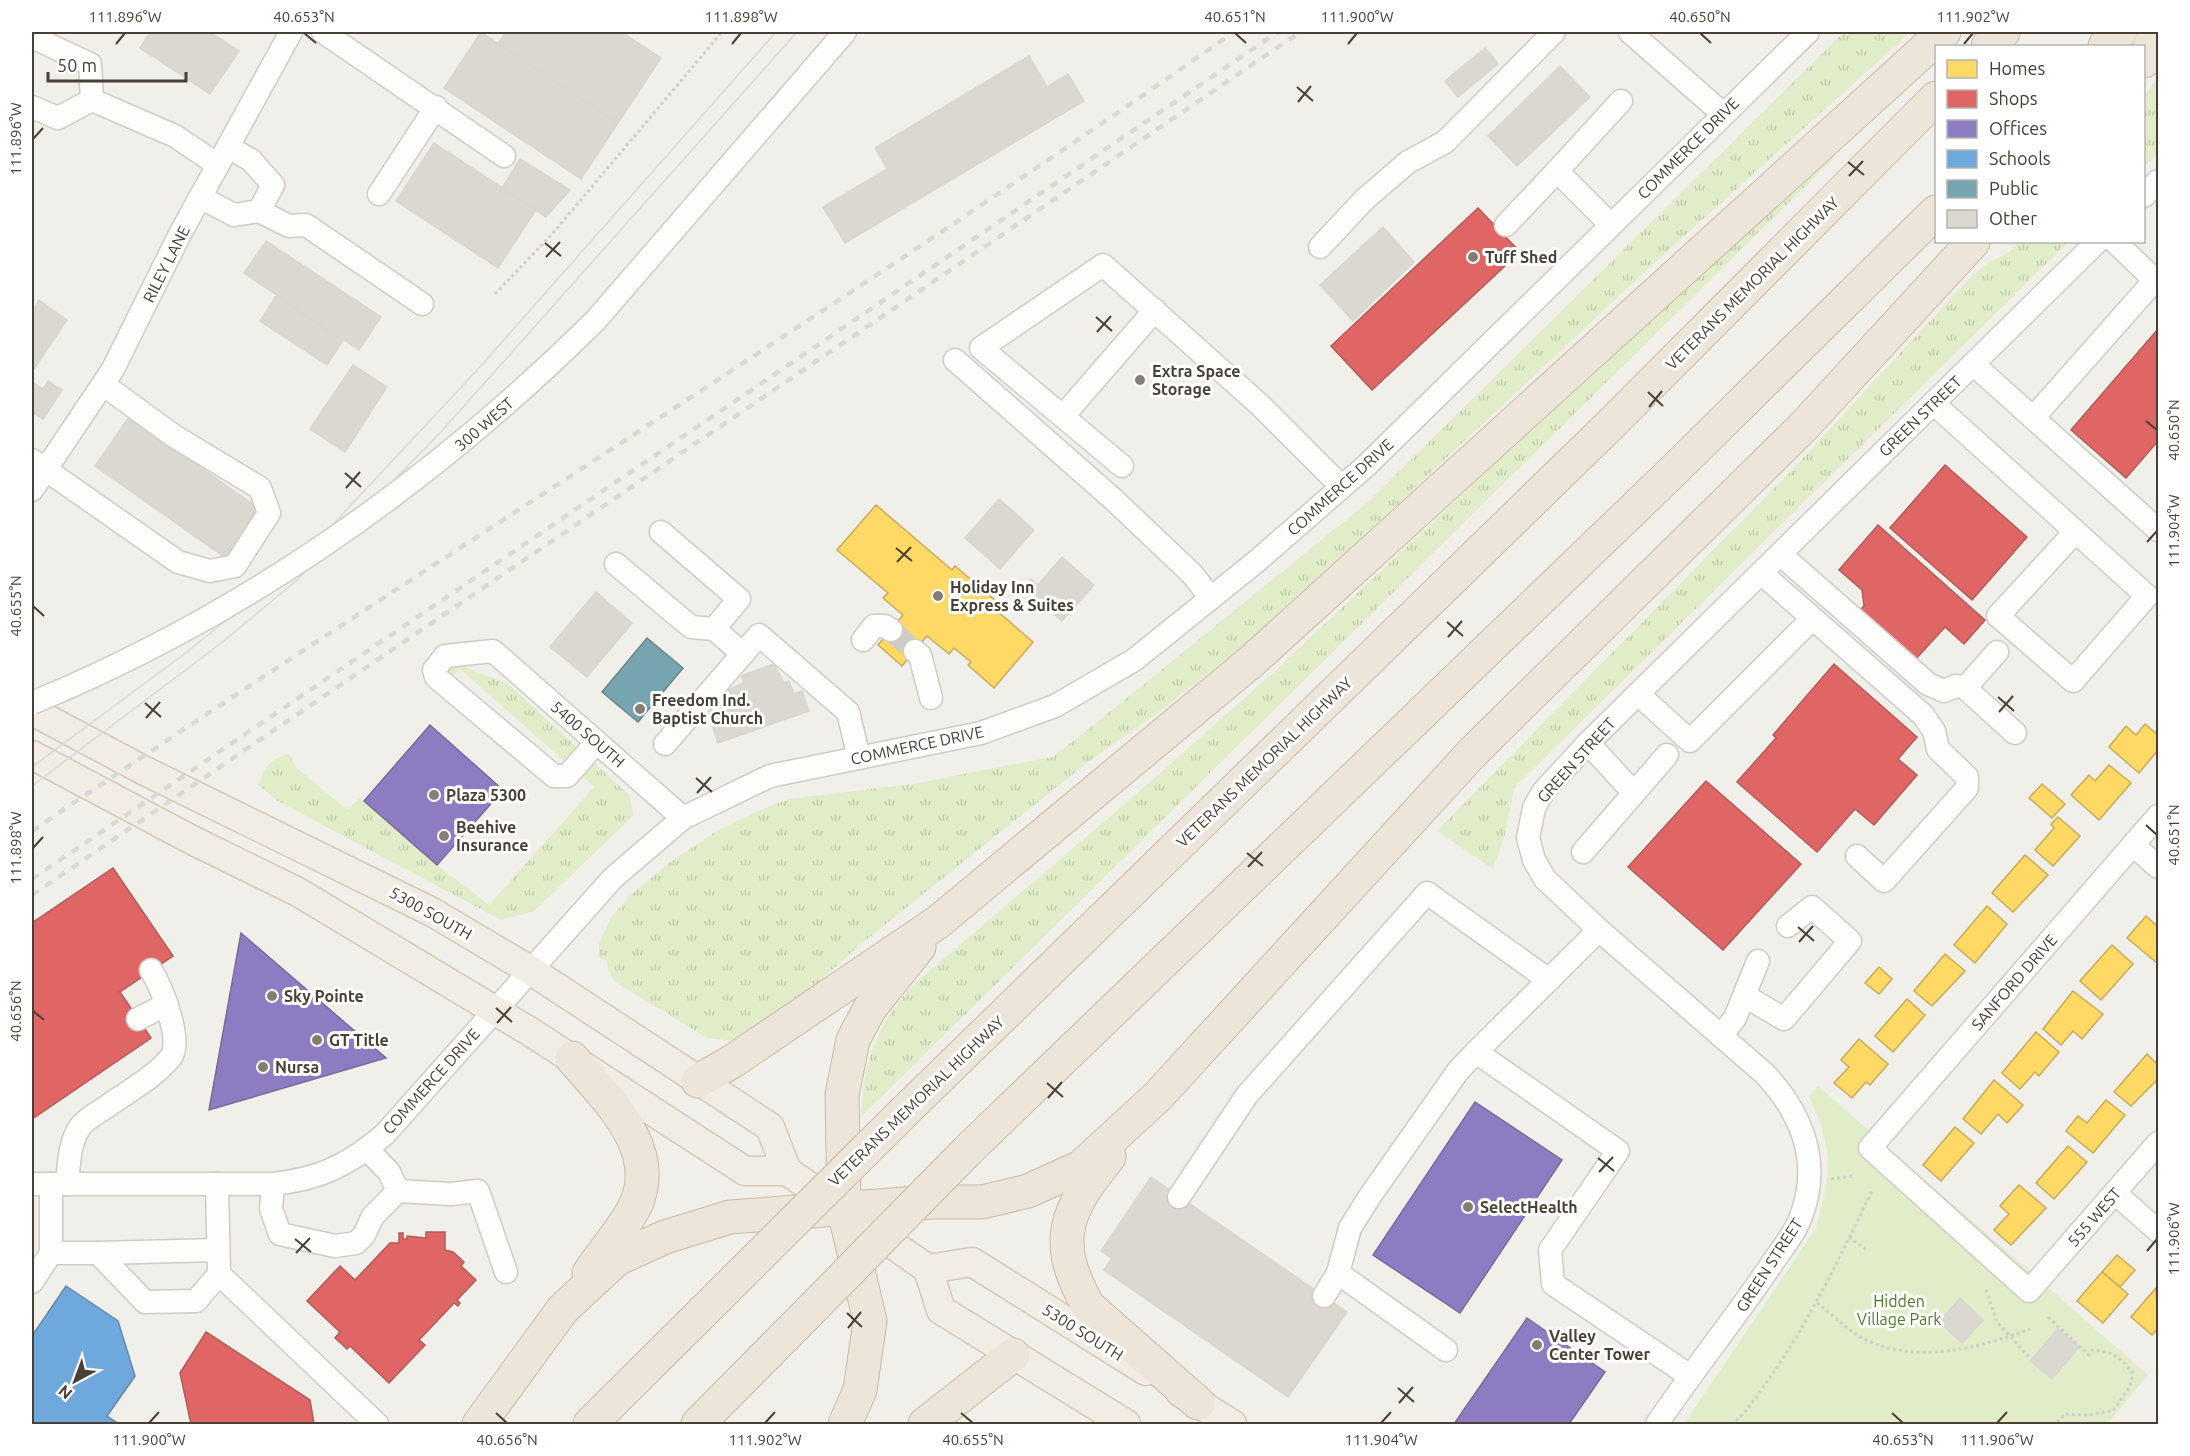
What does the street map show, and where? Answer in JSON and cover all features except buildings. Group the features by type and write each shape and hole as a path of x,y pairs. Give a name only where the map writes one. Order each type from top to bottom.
{"highway":[{"path":"698,1081 733,1061 938,922 1252,660 1944,32"},
{"path":"1989,45 2003,32"},
{"path":"2106,45 2120,32"},
{"path":"2145,58 2155,32"},
{"name":"VETERANS MEMORIAL HIGHWAY","path":"590,1425 905,1111 1608,427 1935,99"},
{"path":"698,1425 967,1151 1669,476 1935,214"},
{"path":"1198,1403 1089,1307 1077,1287 1065,1234 1081,1191 1158,1096 1473,752 1804,426 1972,243"},
{"path":"845,1425 860,1390 870,1321 844,1210 842,1095 853,1040 870,1008 938,922"},
{"path":"479,1425 636,1204 643,1165 628,1125 572,1058"},
{"path":"563,1309 617,1259 666,1237 730,1217 931,1202 982,1202 1028,1191 1081,1167 1158,1096"},
{"path":"925,1425 1013,1355"}],"main road":[{"name":"5300 SOUTH","path":"32,711 156,776 432,912 530,970 770,1127 787,1171"},
{"path":"32,755 192,840 298,891 572,1058 745,1171 787,1171 928,1269 941,1310 1126,1425"},
{"name":"5300 SOUTH","path":"928,1269 972,1262 1232,1425"}],"street":[{"name":"RILEY LANE","path":"32,490 39,465 104,385 200,197 291,32"},
{"path":"323,32 436,107 504,156"},
{"name":"300 WEST","path":"32,703 158,644 218,612 334,540 390,501 488,423 596,321 844,32"},
{"path":"1320,247 1365,199 1408,162 1445,142 1554,32"},
{"path":"1630,32 1723,114"},
{"name":"COMMERCE DRIVE","path":"50,1184 273,1184 298,1182 333,1171 385,1134 613,878 683,818 770,776 981,733 1055,706 1134,660 1342,487 1808,32"},
{"path":"32,37 90,64 92,100"},
{"path":"92,100 223,156 251,160 273,185 259,211"},
{"path":"32,107 58,118 92,100"},
{"path":"1506,225 1621,101"},
{"path":"379,194 436,107"},
{"path":"1557,171 1611,225"},
{"path":"2145,195 2158,181"},
{"path":"200,197 234,215 259,211 289,226 306,225 422,304"},
{"name":"GREEN STREET","path":"1656,1425 1747,1300 1800,1221 1809,1168 1804,1137 1797,1114 1765,1074 1599,930 1545,879 1534,860 1528,838 1534,808 1544,792 1588,743 2096,243"},
{"path":"2033,418 2157,281 2116,243"},
{"path":"1122,466 981,348 1103,265 1260,405 1342,487"},
{"path":"1063,416 1155,310"},
{"path":"956,360 1113,499 1192,574 1210,598"},
{"path":"1973,364 2033,418 2154,518"},
{"path":"39,465 178,562 210,571 235,566 269,513 260,488 174,436 104,385"},
{"path":"1933,404 2147,596 2073,681 1998,616 2075,532"},
{"path":"662,532 739,599 714,629"},
{"path":"1780,554 1928,684 1944,691 1956,686 1965,688 2015,734"},
{"path":"616,564 692,627 714,629 742,654"},
{"path":"1761,573 1923,715 1934,731 1938,749 1967,777 1967,788 1884,880 1857,856"},
{"path":"1638,694 1690,741 1812,619"},
{"path":"863,640 873,626 885,626 891,630"},
{"path":"665,744 759,635 848,712 859,758"},
{"name":"5400 SOUTH","path":"597,742 567,776 554,776 436,677 434,670 445,656 493,651 597,742 683,818"},
{"path":"915,651 920,655 931,698"},
{"path":"1965,688 1997,652"},
{"path":"1588,743 1634,793"},
{"path":"1583,852 1667,755"},
{"name":"SANFORD DRIVE","path":"2029,1291 1870,1148 2158,816"},
{"path":"2133,846 2158,867"},
{"path":"1179,1197 1247,1095 1427,893 1549,980"},
{"path":"1745,996 1784,1019 1850,941 1812,908 1788,926"},
{"path":"1324,1296 1338,1273 1350,1228 1458,1071 1599,930"},
{"path":"1721,1036 1735,1018 1758,961"},
{"path":"32,1282 51,1253 50,1184 69,1157 80,1125 143,1081 172,1056 174,1044 166,1004 160,983 151,970"},
{"path":"138,1019 166,1004"},
{"path":"1476,1052 1618,1151 1550,1250 1554,1284 1690,1376"},
{"name":"555 WEST","path":"2029,1291 2158,1143"},
{"path":"367,1149 390,1172 398,1191"},
{"path":"98,1253 145,1302 196,1301 219,1274 218,1184"},
{"path":"273,1184 271,1209 280,1234 335,1246 361,1240 373,1216 398,1191 452,1194 478,1191 506,1272"},
{"path":"2115,1193 2158,1231"},
{"path":"51,1253 218,1250"},
{"path":"1338,1273 1446,1350"},
{"path":"219,1274 377,1425"}],"path":[{"path":"495,294 561,224 722,32"},
{"path":"1831,1179 1854,1176"},
{"path":"1731,1425 1740,1418 1779,1365 1817,1303 1872,1191"},
{"path":"1849,1237 1868,1251"},
{"path":"1986,1290 1997,1322 2029,1357"},
{"path":"1817,1303 1852,1332 1872,1343 1908,1352 1947,1351 2009,1337 2030,1329"},
{"path":"2048,1317 2088,1355 2093,1350 2107,1351 2123,1360 2133,1374 2129,1388 2113,1411 2086,1415 2065,1414 2055,1425"}],"green space":[{"path":"1844,32 1911,32 1653,264 1262,631 1152,717 1084,765 861,944 776,1021 734,1041 707,1038 615,982 608,970 607,961 599,957 599,944 610,919 633,893 669,863 715,832 788,799 913,784 1052,757 1080,736 1368,502"},
{"path":"2158,78 2158,153 2145,166 2145,95"},
{"path":"1828,149 1835,157 861,1117 865,1079 874,1046 890,1015 913,985 1133,797 1275,671"},
{"path":"2018,243 2067,243 1514,788 1505,835 1493,869 1437,831 1791,471 1968,280 1986,264 2008,253"},
{"path":"464,665 468,669 507,683 629,795 634,815 534,911 501,920 276,800 259,785 269,764 289,754 296,768 348,810 360,798 437,865 489,905 594,787 460,669 449,679 442,666"},
{"name":"Hidden Village Park","path":"1818,1086 2148,1375 2107,1424 1684,1424 1816,1228 1825,1191 1828,1161 1823,1132 1809,1096"}],"tunnel":[{"path":"891,630 915,651"}],"tram line":[{"path":"32,767 187,652 245,605 324,534 479,368 776,32"},
{"path":"32,786 220,644 296,581 440,433 797,32"}],"railway":[{"path":"32,831 332,631 936,235 1086,135 1234,32"},
{"path":"32,879 1278,32"},
{"path":"32,895 1300,32"}],"place":[{"name":"Tuff Shed","path":"1473,257"},
{"name":"Extra Space Storage","path":"1140,380"},
{"name":"Holiday Inn Express & Suites","path":"938,596"},
{"name":"Freedom Ind. Baptist Church","path":"640,709"},
{"name":"Plaza 5300","path":"434,795"},
{"name":"Beehive Insurance","path":"444,836"},
{"name":"Sky Pointe","path":"272,996"},
{"name":"GT Title","path":"317,1040"},
{"name":"Nursa","path":"263,1067"},
{"name":"SelectHealth","path":"1468,1207"},
{"name":"Valley Center Tower","path":"1537,1345"}]}
